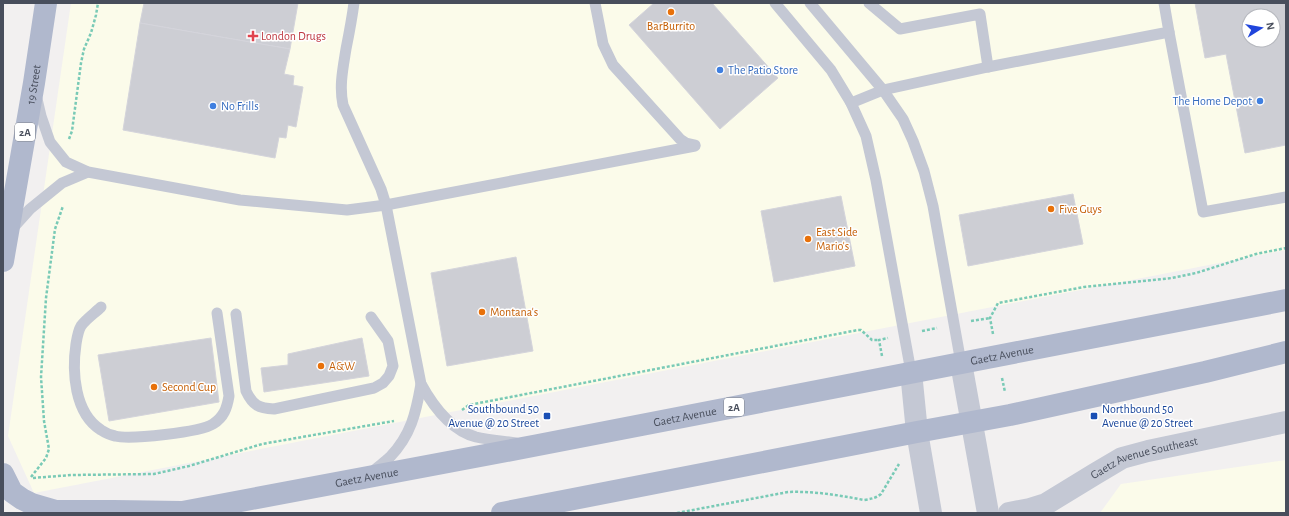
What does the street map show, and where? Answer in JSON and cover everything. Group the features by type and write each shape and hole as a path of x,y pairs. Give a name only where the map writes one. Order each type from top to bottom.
{"main road":[{"name":"19 Street","path":"3,261 34,83 46,3"},
{"name":"Gaetz Avenue","path":"3,474 12,492 32,504 56,512 114,510 179,513 364,479 1286,300"},
{"path":"502,513 1018,413 1205,372 1286,352"}],"street":[{"path":"961,363 988,513"},
{"path":"911,372 917,432 931,513"},
{"name":"Gaetz Avenue Southeast","path":"1009,513 1046,504 1122,458 1148,451 1286,422"}],"lane":[{"path":"354,3 342,73 341,89 343,105 381,189 386,205 421,384 428,398 454,426 475,436 533,446"},
{"path":"34,83 41,116 50,142 66,162 88,172 240,200 347,210 386,205 695,146 680,139 613,65 603,44 595,3"},
{"path":"775,3 831,70 852,103 866,136 876,180 911,372"},
{"path":"810,3 883,90 903,119 913,141 924,171 933,206 961,363"},
{"path":"869,3 900,29 980,14 988,66"},
{"path":"1164,3 1203,212 1286,197"},
{"path":"852,103 883,90 988,66 1169,32"},
{"path":"8,233 30,209 62,183 88,172"},
{"path":"101,307 81,326 75,355 74,374 81,404 89,419 100,430 115,436 144,437 200,429 212,425 220,419 226,409 229,396 217,313"},
{"path":"236,314 246,391 255,405 263,408 274,409 374,388 383,383 389,376 393,366 388,340 371,317"},
{"path":"364,479 390,457 404,440 413,422 421,384"}],"path":[{"path":"69,140 72,130 84,49 91,33 98,3"},
{"path":"62,201 63,205 55,229 46,298 41,377 44,421 49,449 46,458 30,479 71,475 154,474 197,464 262,444 390,421 399,423"},
{"path":"990,318 998,303 1084,287 1172,278 1196,273 1256,254 1286,248"},
{"path":"460,411 469,405 858,330 861,330 872,340 879,340"},
{"path":"677,513 788,492 822,492 864,500 871,499 878,497 881,494 902,460"}],"shaded area":[{"path":"71,3 1286,3 1286,250 34,493 8,436"},
{"path":"1286,460 1286,513 1100,513 1121,484"}],"building":[{"name":"London Drugs","path":"144,3 298,3 290,49 140,23"},
{"path":"654,3 712,3 778,78 720,129 629,25"},
{"name":"The Home Depot","path":"1195,3 1286,3 1286,145 1245,153 1226,54 1205,58"},
{"name":"No Frills","path":"140,23 290,49 284,74 294,76 293,85 303,87 296,127 288,125 286,138 279,137 275,158 123,130"},
{"path":"1073,194 1083,244 968,266 959,215"},
{"name":"East Side Mario's","path":"841,196 855,266 774,282 761,211"},
{"name":"Montana's","path":"516,257 533,351 447,366 431,273"},
{"path":"211,338 219,402 109,421 98,355"},
{"name":"A&W","path":"362,338 369,376 264,392 261,368 288,365 288,354"}],"place":[{"name":"BarBurrito","path":"671,12"},
{"name":"London Drugs","path":"253,36"},
{"name":"The Patio Store","path":"720,70"},
{"name":"The Home Depot","path":"1260,101"},
{"name":"No Frills","path":"213,106"},
{"name":"Five Guys","path":"1051,209"},
{"name":"East Side Mario's","path":"808,239"},
{"name":"Montana's","path":"482,312"},
{"name":"A&W","path":"321,366"},
{"name":"Second Cup","path":"154,387"},
{"name":"Southbound 50 Avenue @ 20 Street","path":"547,416"},
{"name":"Northbound 50 Avenue @ 20 Street","path":"1094,416"}]}
